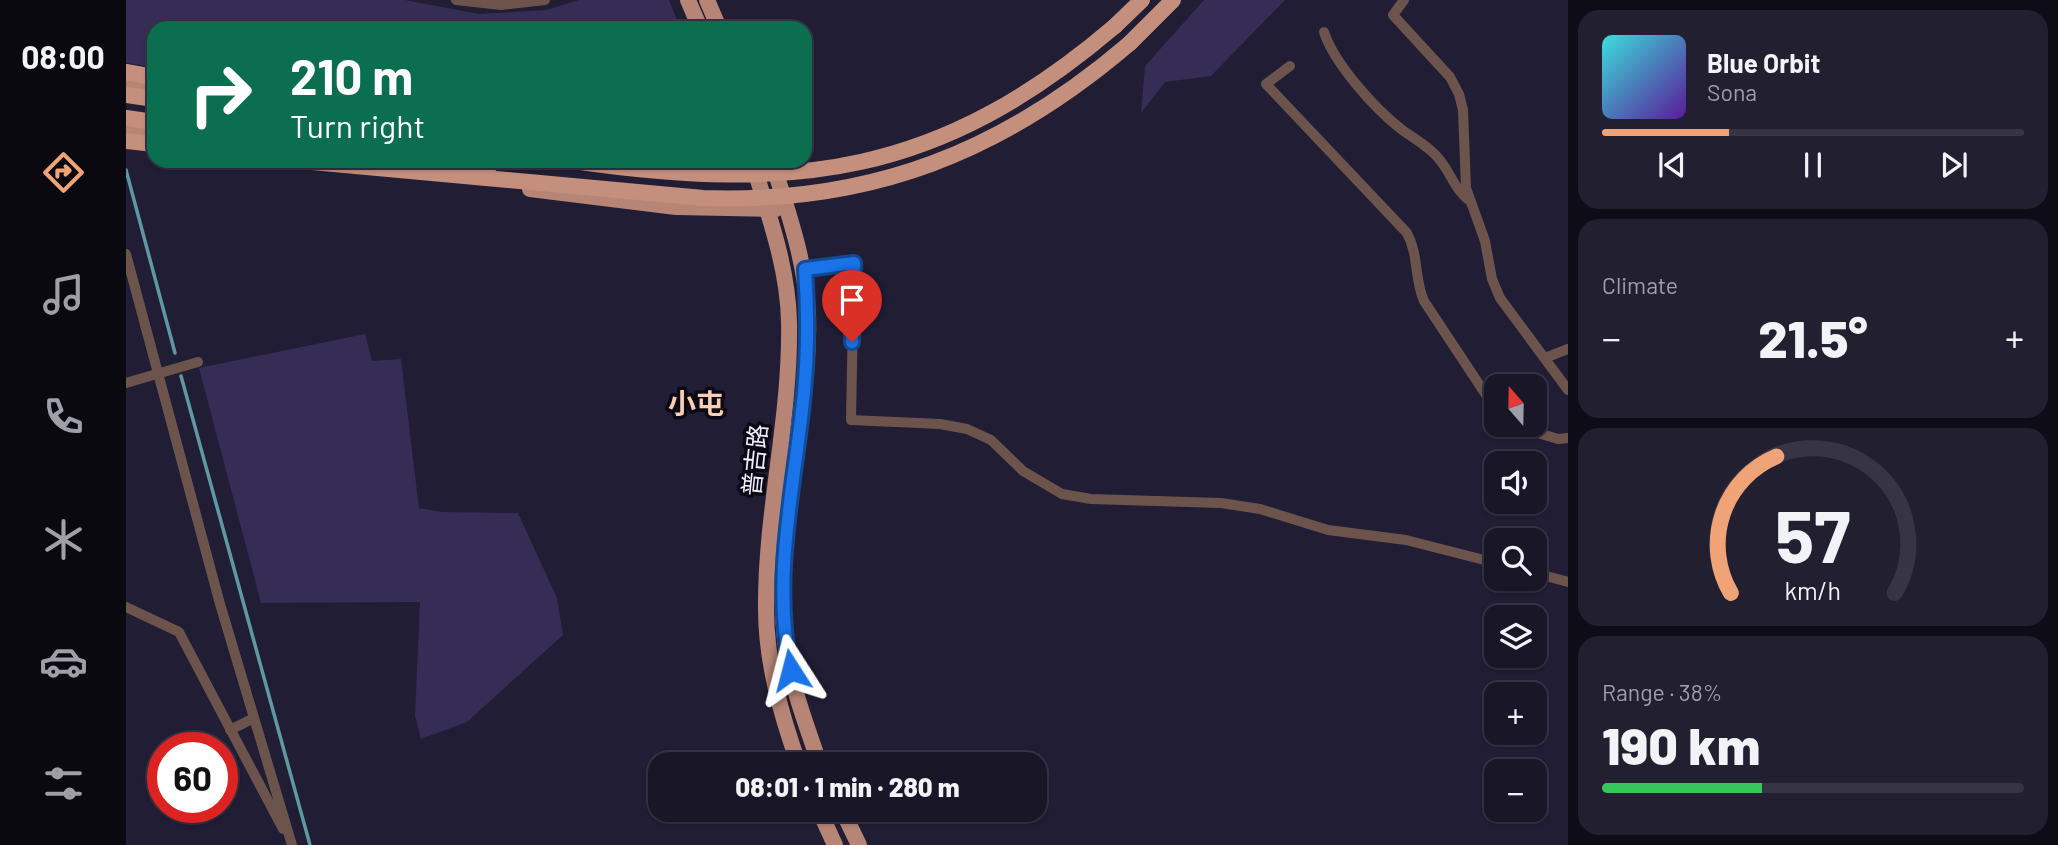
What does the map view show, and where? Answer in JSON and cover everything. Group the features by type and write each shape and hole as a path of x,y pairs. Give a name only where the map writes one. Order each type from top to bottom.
{"highway":[{"path":"628,168 728,176 796,174 849,165 903,151 958,130 1018,98 1067,65 1142,0"},
{"path":"375,168 765,204 865,185 956,156 1005,132 1055,101 1130,43 1173,0"},
{"path":"126,72 147,76"},
{"path":"126,95 147,98"},
{"path":"126,118 147,121"},
{"path":"126,141 147,143"},
{"path":"467,168 650,194"},
{"path":"635,168 652,171"}],"main road":[{"path":"688,0 697,21"},
{"path":"707,0 716,21"},
{"path":"126,84 147,87"},
{"path":"126,129 147,132"},
{"path":"390,168 620,201 702,209 765,204 787,208"},
{"name":"普吉路","path":"754,168 785,278 789,322 767,563 766,611 769,654 779,700 795,752"},
{"name":"普吉路","path":"775,168 805,269 808,317 804,391 790,488 783,575 786,646 796,694 816,752"},
{"path":"824,822 835,845"},
{"path":"848,822 859,845"}],"street":[{"path":"456,0 501,5 545,0"},
{"path":"1404,0 1393,15 1450,76 1459,94 1463,110 1465,179 1500,298 1568,390"},
{"path":"1324,32 1336,59 1401,129 1423,143 1439,160 1462,196 1471,202"},
{"path":"1290,66 1266,84 1407,233 1414,246 1418,287 1424,301 1484,392"},
{"path":"126,254 157,373 292,845"},
{"path":"805,269 854,263 850,420 940,424 967,429 991,440 1023,471 1062,495 1091,499 1221,503 1261,509 1328,530 1406,540 1484,560"},
{"path":"1545,358 1568,349"},
{"path":"126,383 198,362"},
{"path":"1547,434 1568,439"},
{"path":"1547,576 1568,582"},
{"path":"126,607 179,632 286,835"},
{"path":"230,730 254,718"}],"shaded area":[{"path":"126,0 405,0 479,14 546,10 579,0 669,0 677,21 147,21 147,66 126,63"},
{"path":"1204,0 1285,0 1211,76 1165,82 1141,113 1145,66"},
{"path":"365,334 372,361 401,359 419,508 442,512 518,513 557,598 563,635 467,722 421,739 415,716 420,602 261,603 199,368"}],"waterway":[{"path":"126,170 175,353"},
{"path":"181,376 310,845"}],"district":[{"name":"小屯","path":"696,403"}],"route":[{"path":"791,670 786,646 783,575 790,488 804,391 808,317 805,269 854,263 852,342"}]}
